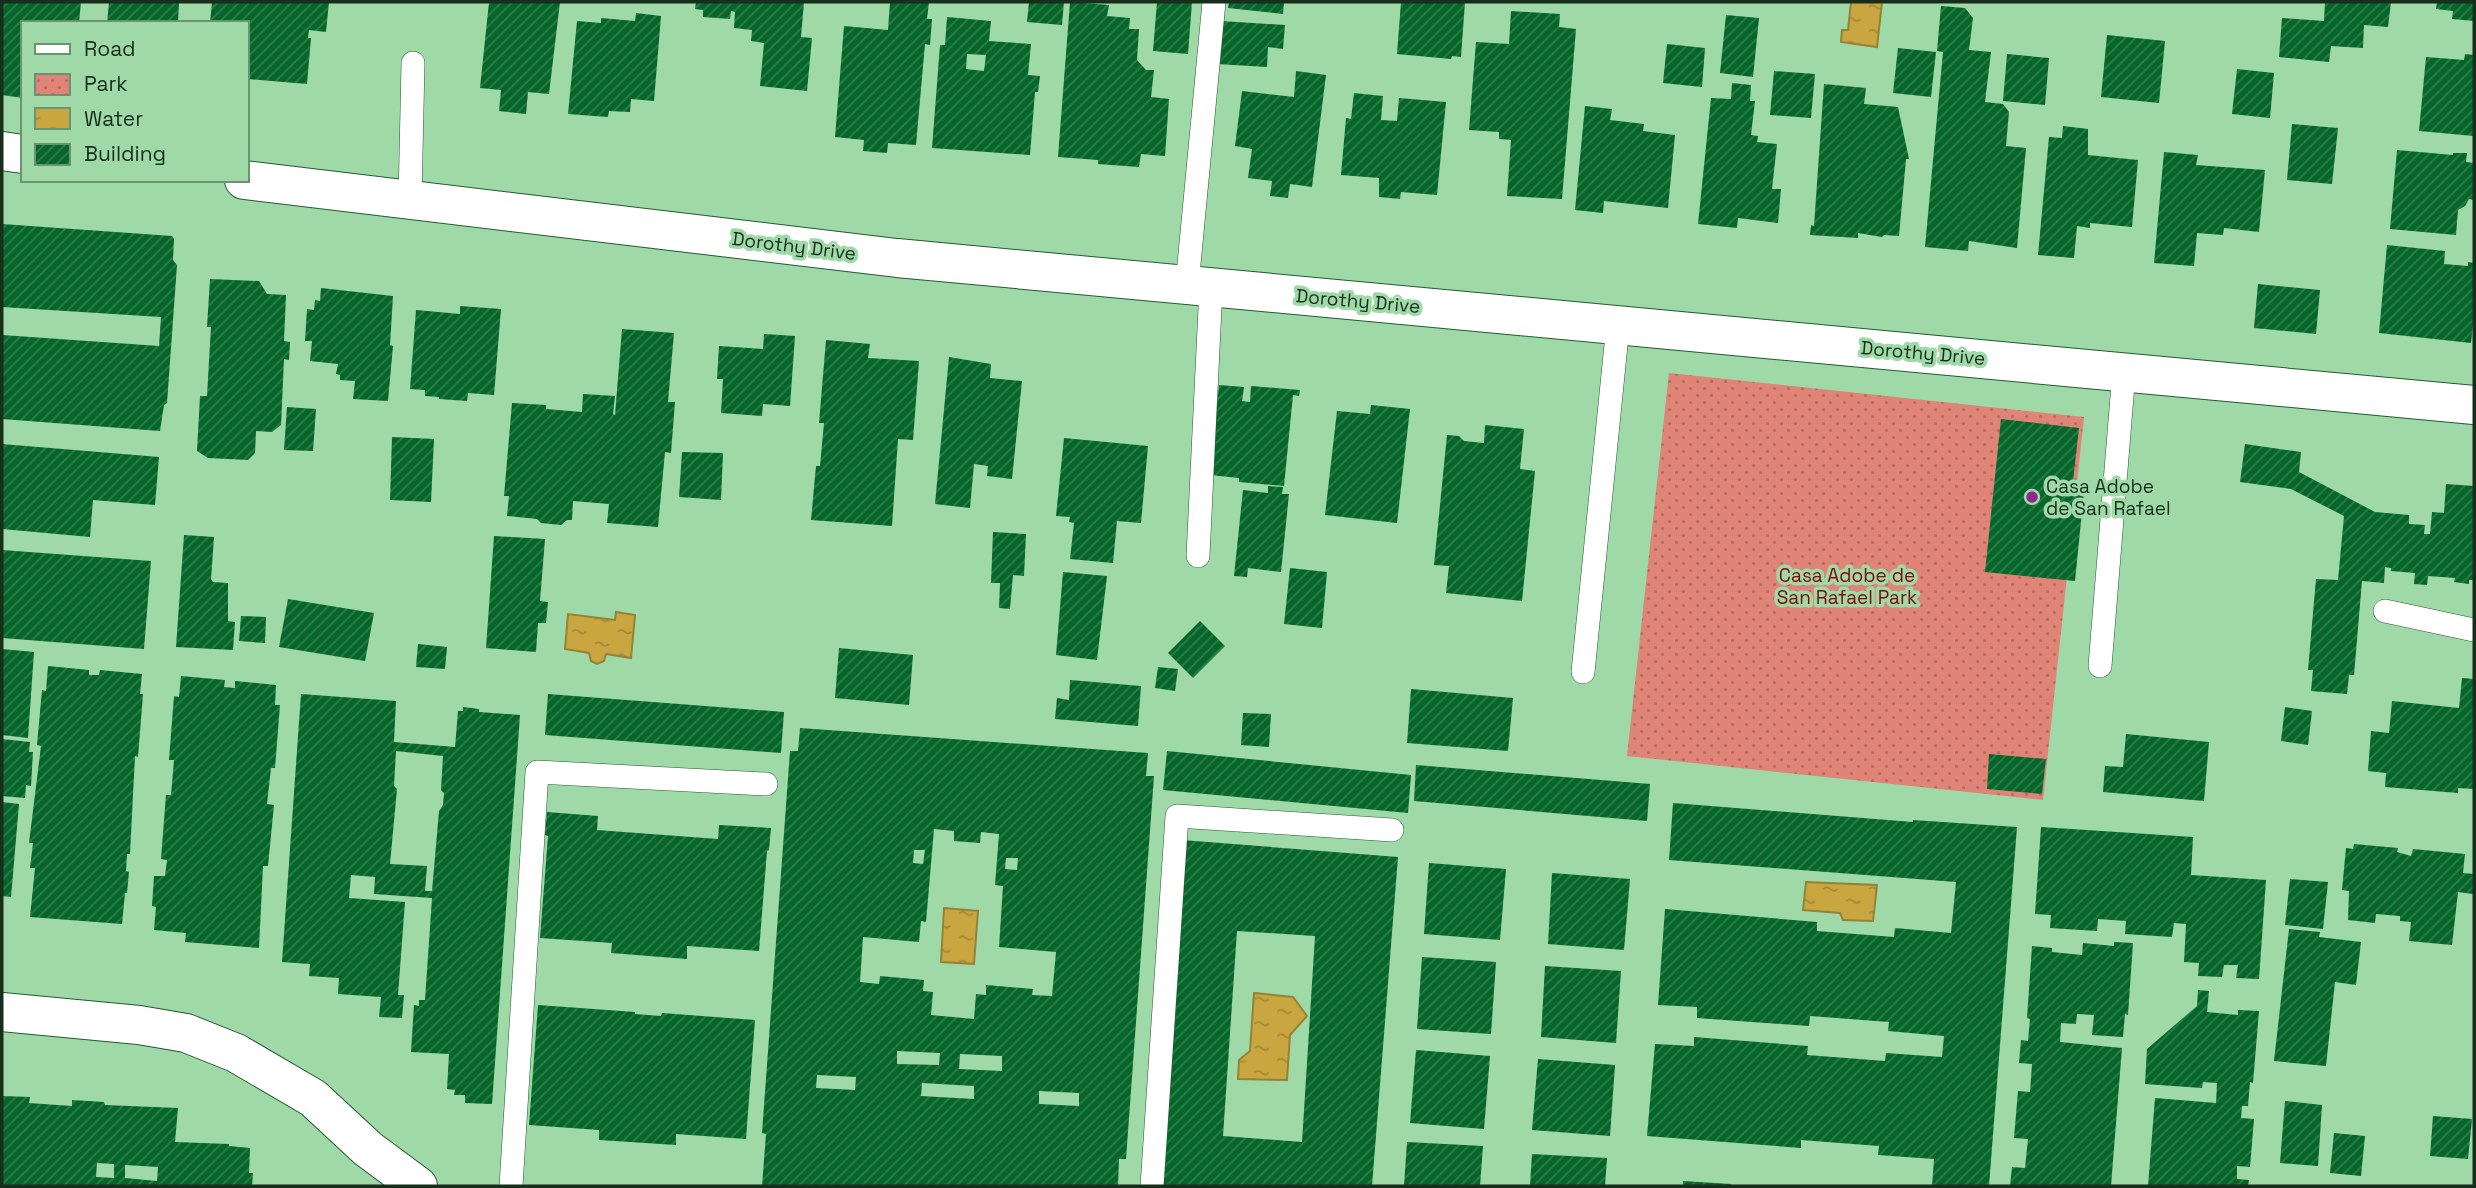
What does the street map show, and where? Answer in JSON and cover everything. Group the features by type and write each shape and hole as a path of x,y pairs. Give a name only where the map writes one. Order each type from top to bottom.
{"street":[{"path":"2,151 21,154"},
{"name":"Dorothy Drive","path":"248,180 897,258 2474,405"},
{"path":"2,1012 186,1032 236,1053 313,1098 368,1149 418,1186"},
{"path":"364,1186 368,1149"}],"lane":[{"path":"1198,556 1199,286 1214,2"},
{"path":"410,200 413,63"},
{"path":"1583,672 1618,324"},
{"path":"2100,666 2124,372"},
{"path":"2385,611 2474,630"},
{"path":"511,1186 537,772 766,784"},
{"path":"1152,1186 1177,816 1392,830"}],"green space":[{"name":"Casa Adobe de San Rafael Park","path":"1669,373 2084,417 2043,800 1627,756"}],"water":[{"path":"1851,2 1882,2 1877,47 1841,42 1842,30 1848,30"},
{"path":"616,612 635,615 631,658 606,654 604,661 597,664 591,661 589,653 565,649 568,614 615,620"},
{"path":"1806,882 1877,885 1873,921 1843,920 1840,913 1803,910"},
{"path":"944,908 978,911 974,964 941,962"},
{"path":"1254,993 1293,997 1307,1016 1290,1035 1287,1080 1238,1079 1239,1060 1250,1051"}],"building":[{"path":"2,2 81,2 79,21 21,21 21,98 2,95"},
{"path":"109,2 179,2 178,21 107,21"},
{"path":"212,2 329,2 326,32 309,30 308,38 311,38 307,84 248,79 248,21 210,21"},
{"path":"489,2 560,2 549,94 528,92 526,114 499,111 501,90 480,88"},
{"path":"696,2 804,2 801,37 812,38 807,91 760,86 764,43 751,41 752,30 734,28 735,12 731,11 730,19 703,17 703,10 695,9"},
{"path":"890,2 929,2 927,19 932,19 930,45 925,44 916,145 888,143 887,153 863,151 864,140 835,137 844,26 888,30"},
{"path":"1029,2 1064,2 1062,25 1027,22"},
{"path":"1070,2 1109,5 1107,16 1130,18 1129,29 1139,29 1137,60 1146,70 1154,70 1151,97 1169,99 1165,156 1141,154 1139,167 1058,157"},
{"path":"1157,2 1192,2 1188,54 1153,51"},
{"path":"1229,2 1284,2 1283,14 1228,8"},
{"path":"1401,2 1465,2 1461,57 1452,56 1451,59 1397,54"},
{"path":"2325,2 2391,2 2388,27 2364,25 2363,48 2331,46 2329,62 2279,57 2282,18 2324,21"},
{"path":"2437,2 2474,2 2474,21 2452,19 2453,11 2436,9"},
{"path":"1941,6 1965,8 1973,18 1969,50 1991,52 1985,102 2003,104 2009,112 2006,146 2026,148 2017,248 1969,241 1968,251 1925,247 1943,52 1937,51"},
{"path":"1511,11 1560,14 1559,27 1576,29 1562,199 1507,196 1511,140 1499,139 1499,132 1469,130 1476,42 1509,44"},
{"path":"636,13 661,16 654,101 631,99 630,112 609,111 608,117 568,114 577,21 601,23 601,18 635,21"},
{"path":"1726,15 1759,18 1753,77 1720,73"},
{"path":"947,17 991,21 989,41 1031,44 1028,75 1040,76 1038,92 1035,92 1030,155 932,148 940,45 945,45","holes":["967,54 986,55 984,71 966,69"]},
{"path":"1221,21 1285,25 1283,49 1268,47 1267,67 1217,64"},
{"path":"2107,35 2165,41 2159,103 2101,97"},
{"path":"1667,44 1705,48 1702,87 1663,83"},
{"path":"1898,48 1936,52 1931,97 1893,93"},
{"path":"2007,54 2049,58 2045,105 2003,101"},
{"path":"2465,54 2474,55 2474,136 2419,131 2426,57 2464,60"},
{"path":"2237,69 2274,73 2270,118 2232,114"},
{"path":"1296,71 1326,75 1312,187 1290,184 1288,198 1270,196 1272,181 1248,178 1252,149 1235,146 1242,91 1294,97"},
{"path":"1774,71 1815,74 1811,118 1770,115"},
{"path":"1732,83 1751,85 1750,101 1755,101 1751,135 1758,136 1757,142 1777,144 1772,189 1781,189 1778,223 1738,218 1737,228 1698,224 1711,98 1731,99"},
{"path":"1824,84 1866,88 1864,104 1898,107 1909,159 1906,159 1899,236 1882,237 1858,233 1858,238 1810,235 1811,225 1814,226"},
{"path":"1354,93 1383,96 1381,120 1397,121 1399,98 1446,102 1437,195 1401,192 1400,199 1379,197 1379,178 1341,175 1346,118 1351,119"},
{"path":"1585,106 1612,109 1610,120 1644,124 1643,131 1675,135 1668,208 1604,201 1603,213 1575,210"},
{"path":"2292,124 2338,128 2332,184 2287,180"},
{"path":"2063,126 2088,129 2088,155 2138,160 2132,227 2090,223 2090,228 2077,226 2074,258 2038,255 2049,137 2062,138"},
{"path":"2397,150 2453,155 2467,153 2466,162 2474,163 2474,200 2469,199 2465,206 2458,210 2456,235 2390,229"},
{"path":"2164,152 2198,155 2196,165 2265,170 2259,232 2224,228 2223,235 2197,233 2194,266 2154,263"},
{"path":"2,224 172,236 173,260 177,265 167,403 164,405 160,431 2,419 2,335 159,346 161,317 2,307"},
{"path":"2387,245 2445,251 2444,264 2468,266 2468,262 2474,263 2471,343 2379,333"},
{"path":"210,279 259,281 267,294 286,295 284,341 290,342 289,360 284,359 281,425 272,432 256,431 255,453 248,460 208,458 197,451 200,396 207,396 211,327 207,327"},
{"path":"2258,284 2320,290 2316,334 2254,328"},
{"path":"321,288 393,296 390,345 393,346 388,401 353,399 355,381 340,380 340,375 336,374 338,364 310,361 312,341 305,341 307,309 314,310 315,300 320,301"},
{"path":"460,306 501,309 494,395 468,393 467,401 439,399 425,396 425,390 410,389 416,310 460,314"},
{"path":"622,329 674,333 668,402 675,402 671,453 665,452 658,527 607,523 609,504 573,501 572,520 561,525 507,516 509,496 504,496 512,403 546,405 546,409 582,412 583,394 615,396 615,415"},
{"path":"764,334 795,336 790,406 763,404 762,416 721,413 723,379 717,379 719,346 763,349"},
{"path":"826,340 870,344 868,358 919,361 913,440 898,439 892,526 811,520 816,466 820,466 824,423 819,423"},
{"path":"949,357 991,364 990,378 1022,381 1012,479 987,476 988,466 974,464 970,508 935,504"},
{"path":"1219,385 1244,387 1242,401 1250,402 1251,386 1300,390 1299,396 1293,395 1284,486 1239,482 1239,478 1210,475"},
{"path":"1371,405 1410,409 1397,523 1325,515 1337,411 1370,414"},
{"path":"287,407 316,409 313,451 284,450"},
{"path":"2001,419 2079,428 2073,481 2085,482 2075,581 1985,572"},
{"path":"1485,425 1524,429 1520,469 1535,471 1522,601 1446,593 1449,566 1434,565 1447,435 1459,436 1464,441 1484,443"},
{"path":"392,437 434,439 431,502 390,500"},
{"path":"1064,438 1148,446 1141,523 1117,521 1113,563 1070,559 1074,523 1069,522 1070,517 1056,516"},
{"path":"2,444 159,457 155,505 93,500 90,537 2,529"},
{"path":"2245,444 2301,452 2299,472 2375,512 2409,515 2409,524 2425,525 2424,534 2430,534 2432,512 2444,513 2446,484 2474,486 2474,580 2469,580 2469,584 2454,582 2455,578 2428,576 2427,585 2414,584 2415,573 2391,571 2391,568 2385,567 2384,583 2362,581 2354,675 2349,675 2347,694 2311,691 2313,670 2308,670 2316,579 2338,580 2344,516 2291,489 2240,482"},
{"path":"682,452 723,453 721,500 679,497"},
{"path":"1268,486 1283,487 1282,494 1289,494 1281,572 1248,568 1247,577 1234,576 1243,490 1268,493"},
{"path":"993,532 1026,534 1024,576 1013,575 1010,609 999,608 1000,583 991,583"},
{"path":"184,535 214,537 211,579 213,582 228,583 228,621 235,622 233,650 176,647"},
{"path":"494,536 545,539 540,601 548,602 546,623 538,623 536,652 486,648"},
{"path":"2,550 151,561 144,649 2,638"},
{"path":"1290,568 1327,572 1322,628 1284,624"},
{"path":"1063,572 1107,576 1097,660 1056,655"},
{"path":"288,599 374,613 365,661 279,647"},
{"path":"241,616 266,617 265,643 239,641"},
{"path":"1200,621 1225,646 1193,678 1168,653"},
{"path":"418,644 447,647 445,669 416,667"},
{"path":"839,648 913,655 909,705 835,698"},
{"path":"2,649 34,652 28,738 2,735"},
{"path":"48,666 89,670 89,675 99,675 100,670 142,674 140,694 143,694 138,757 135,756 130,854 127,854 126,871 129,872 122,924 30,917 35,868 30,868 33,843 29,843 41,746 37,745 42,690 46,691"},
{"path":"1158,667 1178,669 1175,691 1155,688"},
{"path":"181,676 225,680 224,687 235,688 235,681 276,685 275,705 280,705 275,768 271,768 267,804 274,805 268,866 263,866 259,948 185,942 186,933 154,930 154,876 165,876 167,860 161,859 166,795 171,795 174,760 169,760 174,696 179,697"},
{"path":"2462,678 2474,679 2474,789 2458,788 2458,793 2385,787 2386,773 2368,771 2371,731 2389,733 2392,701 2459,708"},
{"path":"1070,680 1141,686 1138,726 1055,719 1057,698 1069,700"},
{"path":"1411,689 1513,698 1508,751 1407,743"},
{"path":"301,694 396,701 394,742 455,747 458,711 463,711 463,707 479,709 479,712 520,715 492,1104 465,1103 465,1095 454,1095 455,1090 447,1089 449,1054 411,1052 414,1005 419,1006 419,1000 425,1000 432,898 374,894 375,877 351,875 349,898 405,902 398,995 404,995 402,1018 379,1017 381,997 338,994 339,978 309,976 310,964 282,962","holes":["396,751 443,756 441,790 444,793 443,805 439,811 432,891 425,891 427,866 390,864 397,789 394,786"]},
{"path":"548,694 784,712 781,753 545,735"},
{"path":"2285,707 2312,711 2308,745 2281,741"},
{"path":"1243,713 1271,714 1269,747 1241,745"},
{"path":"800,728 1148,753 1146,776 1154,776 1126,1159 1119,1159 1118,1186 762,1186 766,1134 762,1133 790,751 798,751","holes":["934,829 954,831 954,841 980,843 981,832 999,834 995,885 1003,886 999,947 1056,952 1052,996 1032,995 1033,989 986,985 986,995 976,994 974,1019 931,1015 933,992 923,991 924,980 880,976 879,984 860,982 863,937 919,942 921,921 926,922","914,850 925,850 923,864 913,863","1006,858 1018,858 1017,870 1005,869","897,1051 940,1053 939,1065 897,1064","960,1054 1002,1056 1002,1071 959,1069","817,1075 856,1077 855,1090 816,1088","922,1083 974,1086 974,1099 921,1096","1039,1091 1079,1093 1079,1106 1039,1104"]},
{"path":"2126,734 2209,742 2204,801 2103,792 2105,766 2123,767"},
{"path":"2,739 30,742 29,752 33,752 31,786 26,785 25,798 2,796"},
{"path":"1167,751 1411,775 1408,813 1163,790"},
{"path":"1989,754 2046,759 2042,794 1987,789"},
{"path":"1416,765 1650,784 1647,821 1414,801"},
{"path":"2,802 19,804 11,897 2,896"},
{"path":"1673,803 1913,822 2017,827 1989,1186 1932,1186 1934,1159 1878,1155 1879,1146 1801,1140 1801,1148 1647,1136 1655,1044 1694,1046 1694,1037 1808,1046 1807,1055 1885,1061 1886,1053 1942,1057 1944,1036 1888,1031 1889,1022 1810,1016 1809,1026 1697,1018 1697,1007 1658,1005 1665,909 1817,922 1817,931 1894,937 1895,928 1951,933 1956,882 1669,860"},
{"path":"547,812 598,816 597,830 718,839 719,825 771,828 759,951 687,946 687,959 611,953 612,943 540,938 548,836 545,835"},
{"path":"2041,827 2193,837 2191,875 2266,880 2259,979 2236,978 2238,965 2224,965 2222,977 2198,976 2199,963 2184,962 2186,924 2174,923 2172,937 2125,934 2126,921 2098,919 2097,931 2050,928 2051,915 2035,914"},
{"path":"1169,839 1398,857 1372,1186 1148,1186","holes":["1237,931 1315,936 1302,1142 1223,1136"]},
{"path":"2354,844 2398,848 2397,852 2411,856 2413,849 2465,854 2463,873 2474,874 2473,894 2458,892 2452,945 2409,941 2411,922 2400,921 2400,916 2376,914 2375,923 2348,920 2349,891 2342,890 2346,848 2353,849"},
{"path":"1429,863 1506,869 1500,940 1424,934"},
{"path":"1552,873 1630,879 1624,950 1548,944"},
{"path":"2290,879 2328,882 2323,929 2285,925"},
{"path":"2289,929 2320,932 2319,937 2361,942 2356,985 2335,982 2326,1066 2274,1061"},
{"path":"2114,942 2133,943 2128,1015 2125,1014 2123,1037 2092,1035 2094,1015 2077,1014 2076,1024 2061,1023 2060,1042 2122,1048 2111,1186 2010,1186 2012,1167 2025,1168 2028,1139 2014,1138 2018,1091 2030,1092 2032,1064 2019,1063 2021,1040 2028,1041 2032,946 2052,948 2052,952 2082,955 2083,943 2114,946"},
{"path":"1422,957 1496,962 1491,1034 1417,1029"},
{"path":"1545,966 1621,971 1616,1043 1541,1037"},
{"path":"2198,990 2209,991 2207,1012 2238,1015 2238,1010 2259,1011 2253,1083 2250,1082 2248,1106 2242,1106 2241,1118 2254,1119 2250,1167 2237,1166 2237,1179 2249,1180 2248,1186 2148,1186 2155,1098 2216,1103 2217,1083 2203,1082 2202,1088 2145,1084 2147,1049 2197,1006"},
{"path":"538,1005 661,1016 662,1013 755,1020 746,1139 676,1134 676,1145 599,1140 599,1130 529,1125"},
{"path":"1416,1050 1490,1056 1484,1129 1410,1123"},
{"path":"1538,1059 1615,1065 1610,1136 1532,1130"},
{"path":"2,1096 30,1097 29,1103 72,1106 72,1100 104,1102 105,1105 178,1108 175,1142 229,1144 250,1148 249,1173 253,1173 252,1186 2,1186","holes":["97,1163 114,1164 114,1178 96,1177","125,1165 158,1167 157,1181 125,1178"]},
{"path":"2285,1101 2322,1105 2318,1166 2280,1163"},
{"path":"2433,1116 2472,1119 2468,1159 2430,1156"},
{"path":"2334,1133 2365,1136 2361,1176 2330,1173"},
{"path":"1407,1142 1483,1146 1480,1186 1404,1186"},
{"path":"1532,1154 1607,1158 1605,1186 1530,1186"},
{"path":"1683,1181 1731,1184 1731,1186 1683,1186"}],"place":[{"name":"Casa Adobe de San Rafael","path":"2032,497"}]}
